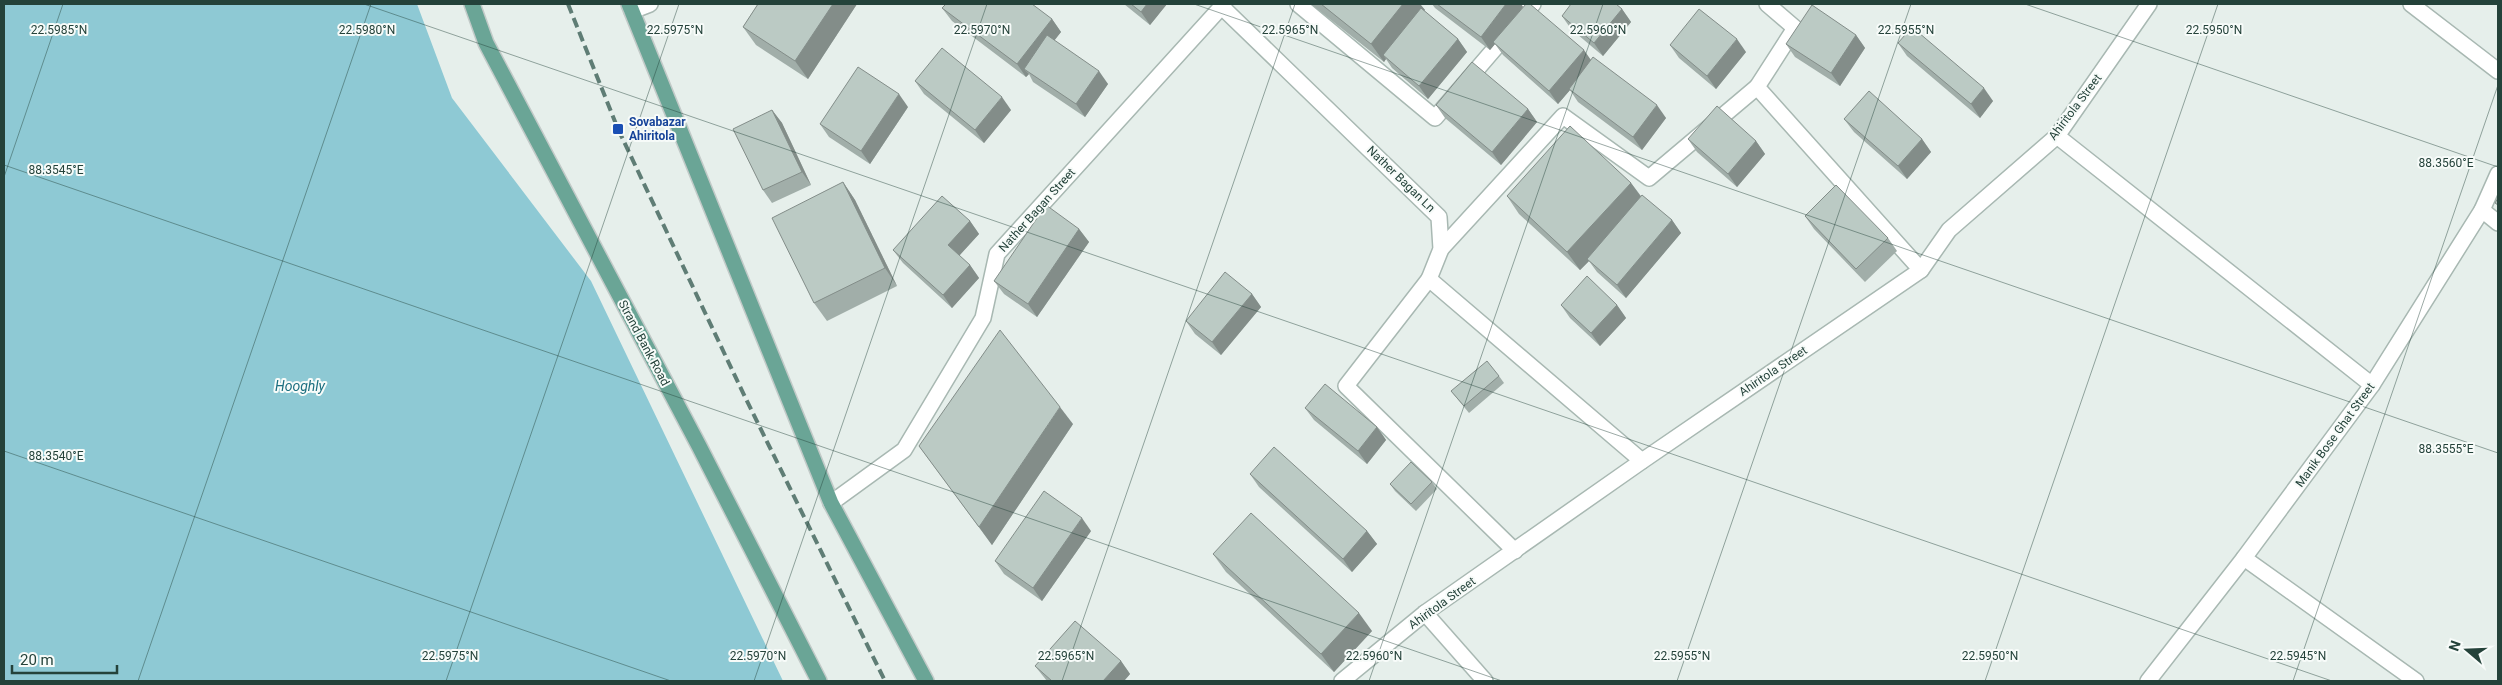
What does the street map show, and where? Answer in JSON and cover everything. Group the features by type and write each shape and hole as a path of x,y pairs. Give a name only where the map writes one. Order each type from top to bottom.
{"main road":[{"name":"Strand Bank Road","path":"472,4 486,43 699,446 819,681"},
{"path":"630,7 831,503 926,681"}],"street":[{"path":"630,7 650,4"},
{"path":"1298,4 1436,118 1533,4"},
{"path":"1441,249 1563,116 1649,178 1757,86 1795,28 1767,4"},
{"name":"Ahiritola Street","path":"1342,681 1426,613 1642,461 1921,270 1949,230 2057,136 2149,4"},
{"path":"2411,4 2498,71"},
{"name":"Nather Bagan Ln","path":"1223,6 1440,217 1441,249 1429,279 1346,386 1515,551"},
{"name":"Nather Bagan Street","path":"831,503 904,450 983,318 997,254 1223,6"},
{"path":"1757,86 1921,270"},
{"path":"2057,136 2372,385"},
{"name":"Manik Bose Ghat Street","path":"2148,681 2244,558 2372,385 2482,210 2498,174"},
{"path":"2482,210 2498,223"},
{"path":"1429,279 1642,461"},
{"path":"2244,558 2416,681"},
{"path":"1426,613 1485,681"}],"water":[{"name":"Hooghly","path":"4,4 417,4 452,98 591,281 783,681 4,681"}],"building":[{"path":"758,4 833,4 795,61 743,27"},
{"path":"946,4 1032,4 1052,19 1017,64 942,8"},
{"path":"1131,4 1147,4 1141,12"},
{"path":"1321,4 1403,4 1371,44"},
{"path":"1437,4 1506,4 1481,37"},
{"path":"1526,4 1530,4 1584,50 1549,91 1493,42"},
{"path":"1571,4 1616,4 1622,9 1594,43 1562,16"},
{"path":"1812,5 1856,35 1831,73 1786,44"},
{"path":"1421,8 1458,39 1419,86 1383,55"},
{"path":"1699,9 1737,39 1707,76 1670,45"},
{"path":"1912,27 1984,88 1971,104 1898,43"},
{"path":"1047,35 1099,71 1076,104 1024,69"},
{"path":"942,48 1002,97 975,130 915,81"},
{"path":"1593,57 1657,105 1633,137 1569,89"},
{"path":"1472,62 1528,109 1492,152 1436,105"},
{"path":"858,67 899,94 861,151 820,124"},
{"path":"1869,91 1922,139 1898,166 1844,119"},
{"path":"1717,106 1756,141 1728,174 1688,139"},
{"path":"772,110 802,172 763,190 733,129"},
{"path":"1570,126 1631,183 1567,252 1507,196"},
{"path":"843,182 885,268 814,303 772,218"},
{"path":"1836,185 1888,238 1856,269 1805,216"},
{"path":"1642,195 1672,220 1617,285 1587,259"},
{"path":"942,196 970,221 948,245 970,265 943,295 893,250"},
{"path":"1046,205 1079,229 1028,304 994,281"},
{"path":"1225,272 1252,294 1212,342 1186,321"},
{"path":"1587,276 1617,305 1591,333 1561,305"},
{"path":"1000,330 1060,407 979,527 919,446"},
{"path":"1487,361 1499,376 1464,406 1451,391"},
{"path":"1325,384 1377,427 1358,451 1305,408"},
{"path":"1274,447 1367,531 1343,559 1250,474"},
{"path":"1411,462 1432,482 1411,504 1390,484"},
{"path":"1044,491 1082,518 1033,588 995,561"},
{"path":"1251,513 1359,613 1321,654 1213,554"},
{"path":"1075,621 1121,661 1103,681 1052,681 1035,666"}],"railway":[{"path":"568,4 618,129 745,397 885,681"}],"place":[{"name":"Sovabazar Ahiritola","path":"618,129"}]}
